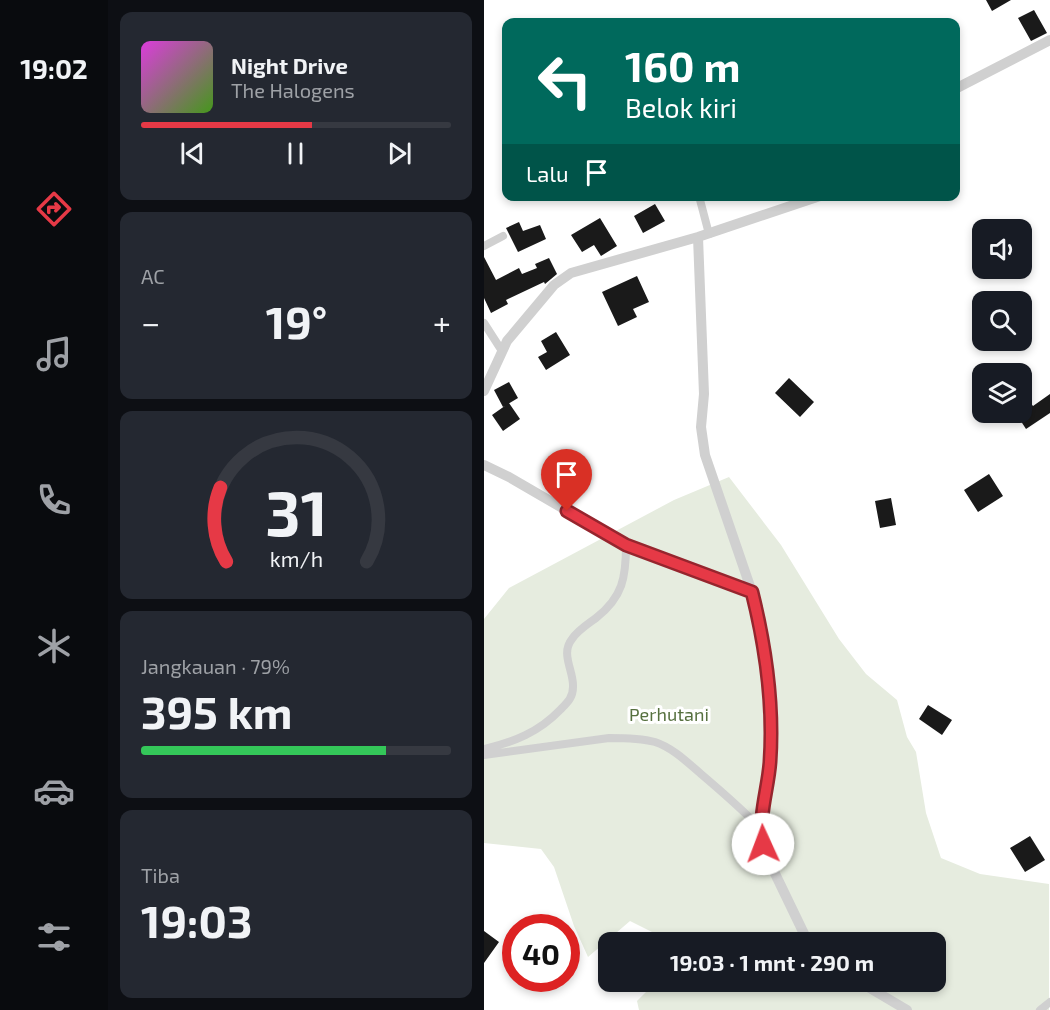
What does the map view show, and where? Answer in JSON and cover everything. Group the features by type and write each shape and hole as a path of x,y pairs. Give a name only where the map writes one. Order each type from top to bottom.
{"street":[{"path":"960,86 1050,40"},
{"path":"700,201 703,236 704,382 701,427 709,470 752,592 766,654 770,706 770,761 760,827 768,859 803,932"},
{"path":"484,391 507,341 554,285 571,273 703,236 805,201"},
{"path":"484,246 503,236"},
{"path":"484,323 502,351"},
{"path":"484,465 626,545 752,592"},
{"path":"484,749 511,742 546,725 572,697 574,686 567,658 567,648 580,630 611,606 619,595 626,565 626,545"},
{"path":"484,755 609,738 630,738 655,742 665,746 689,763 729,796 760,827"},
{"path":"877,992 907,1010"},
{"path":"1040,1010 1050,1002"}],"green space":[{"name":"Perhutani","path":"729,477 781,545 839,639 866,674 897,700 907,737 916,752 926,813 941,858 980,874 1049,884 1049,1010 639,1010 637,1001 646,992 946,992 946,932 652,932 630,921 617,932 598,932 598,948 588,957 580,939 580,914 570,914 554,867 541,849 484,843 484,619 509,588 674,500"}],"building":[{"path":"986,0 1011,0 992,11"},
{"path":"1034,10 1047,33 1031,41 1018,18"},
{"path":"655,204 665,221 643,233 634,216"},
{"path":"600,218 617,246 601,256 594,245 582,252 571,235"},
{"path":"519,222 523,231 540,225 546,239 518,252 506,228"},
{"path":"484,257 496,280 519,268 522,274 537,268 535,264 549,258 557,274 545,284 544,282 506,300 508,304 491,313 484,298"},
{"path":"637,276 649,302 633,309 637,317 618,326 602,292"},
{"path":"556,332 570,355 546,370 538,357 547,352 541,341"},
{"path":"789,378 814,402 800,417 775,393"},
{"path":"509,382 518,398 503,407 494,390"},
{"path":"1050,394 1050,413 1026,429 1022,423 1032,423 1032,405"},
{"path":"509,403 520,419 503,431 492,415"},
{"path":"989,474 1003,496 978,512 964,490"},
{"path":"891,498 896,525 880,528 875,501"},
{"path":"928,705 952,720 942,735 919,719"},
{"path":"1030,836 1045,860 1025,872 1010,848"},
{"path":"484,931 499,942 484,963"}],"route":[{"path":"567,511 626,545 752,592 766,654 770,706 770,761 760,827 763,844"}]}
